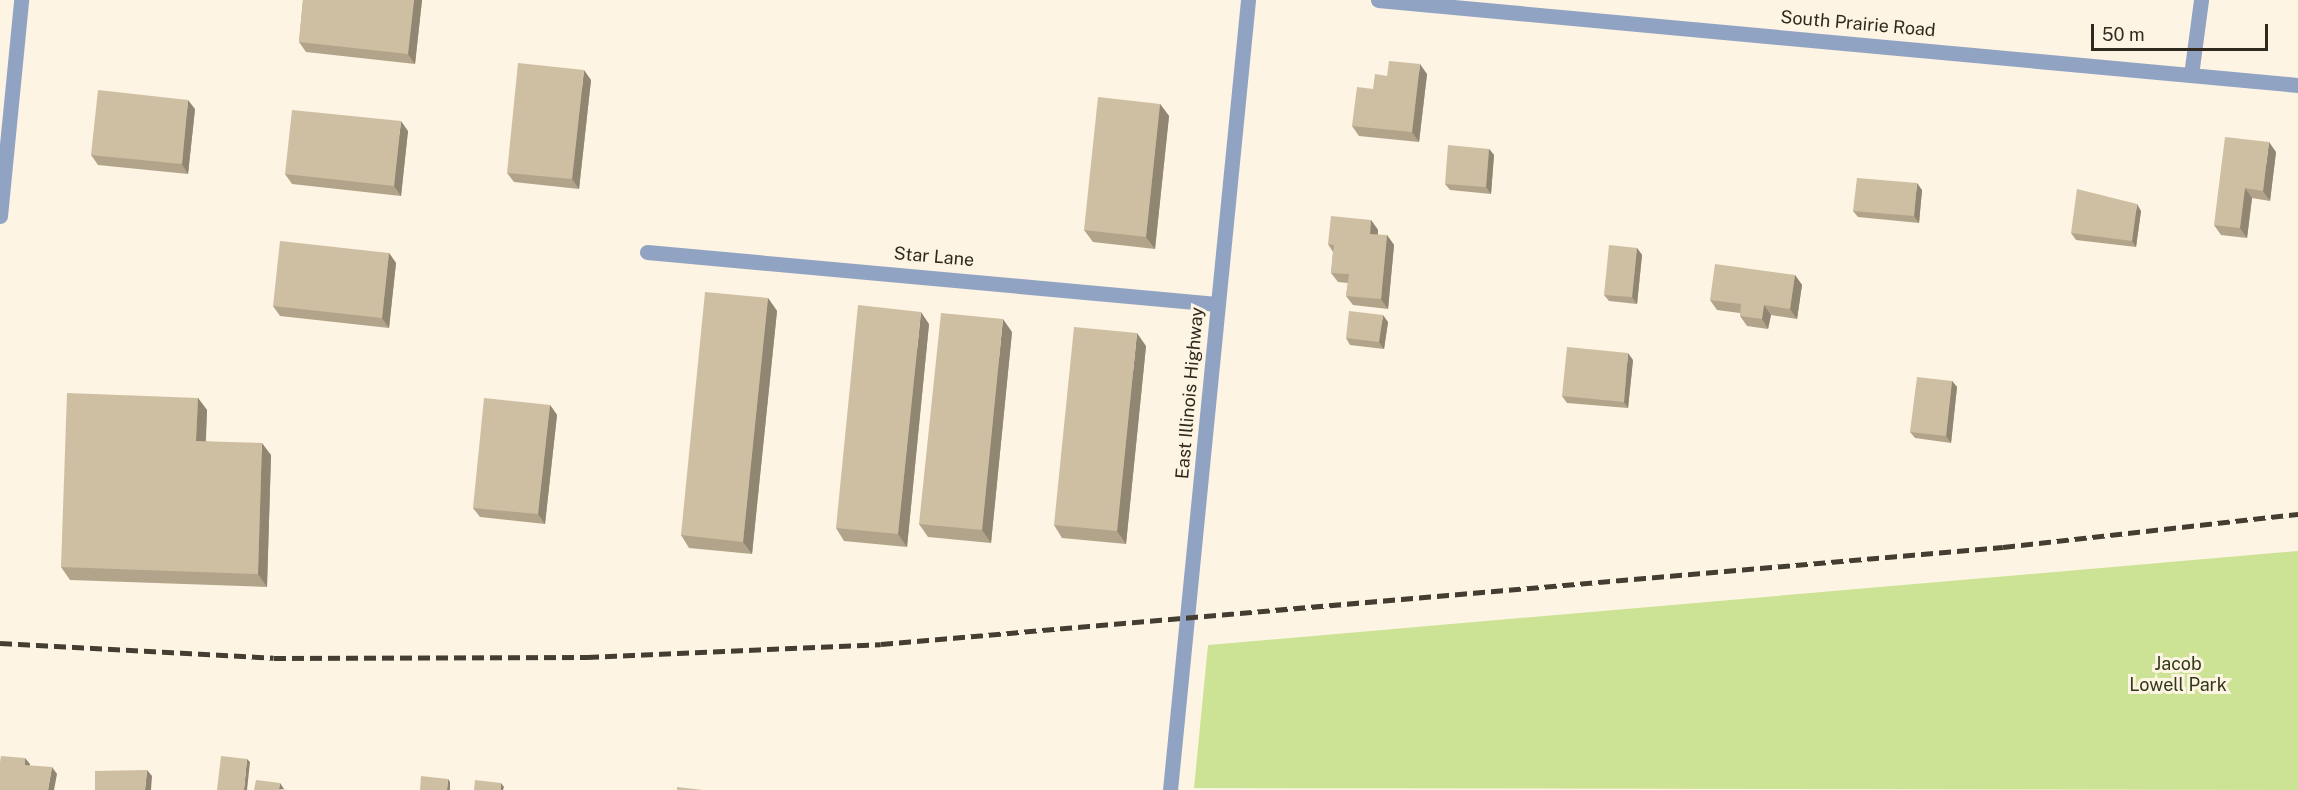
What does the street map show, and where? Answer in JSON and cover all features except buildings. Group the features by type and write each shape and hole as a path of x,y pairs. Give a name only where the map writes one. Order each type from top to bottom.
{"street":[{"path":"0,216 21,0"},
{"name":"East Illinois Highway","path":"1170,790 1248,0"},
{"name":"South Prairie Road","path":"1378,0 2298,85"},
{"path":"2191,75 2201,0"},
{"name":"Star Lane","path":"647,252 1217,304"}],"green space":[{"name":"Jacob Lowell Park","path":"2298,551 2298,790 1194,788 1208,645"}],"railway":[{"path":"0,643 274,658 587,657 881,644 2003,547 2298,514"}]}
